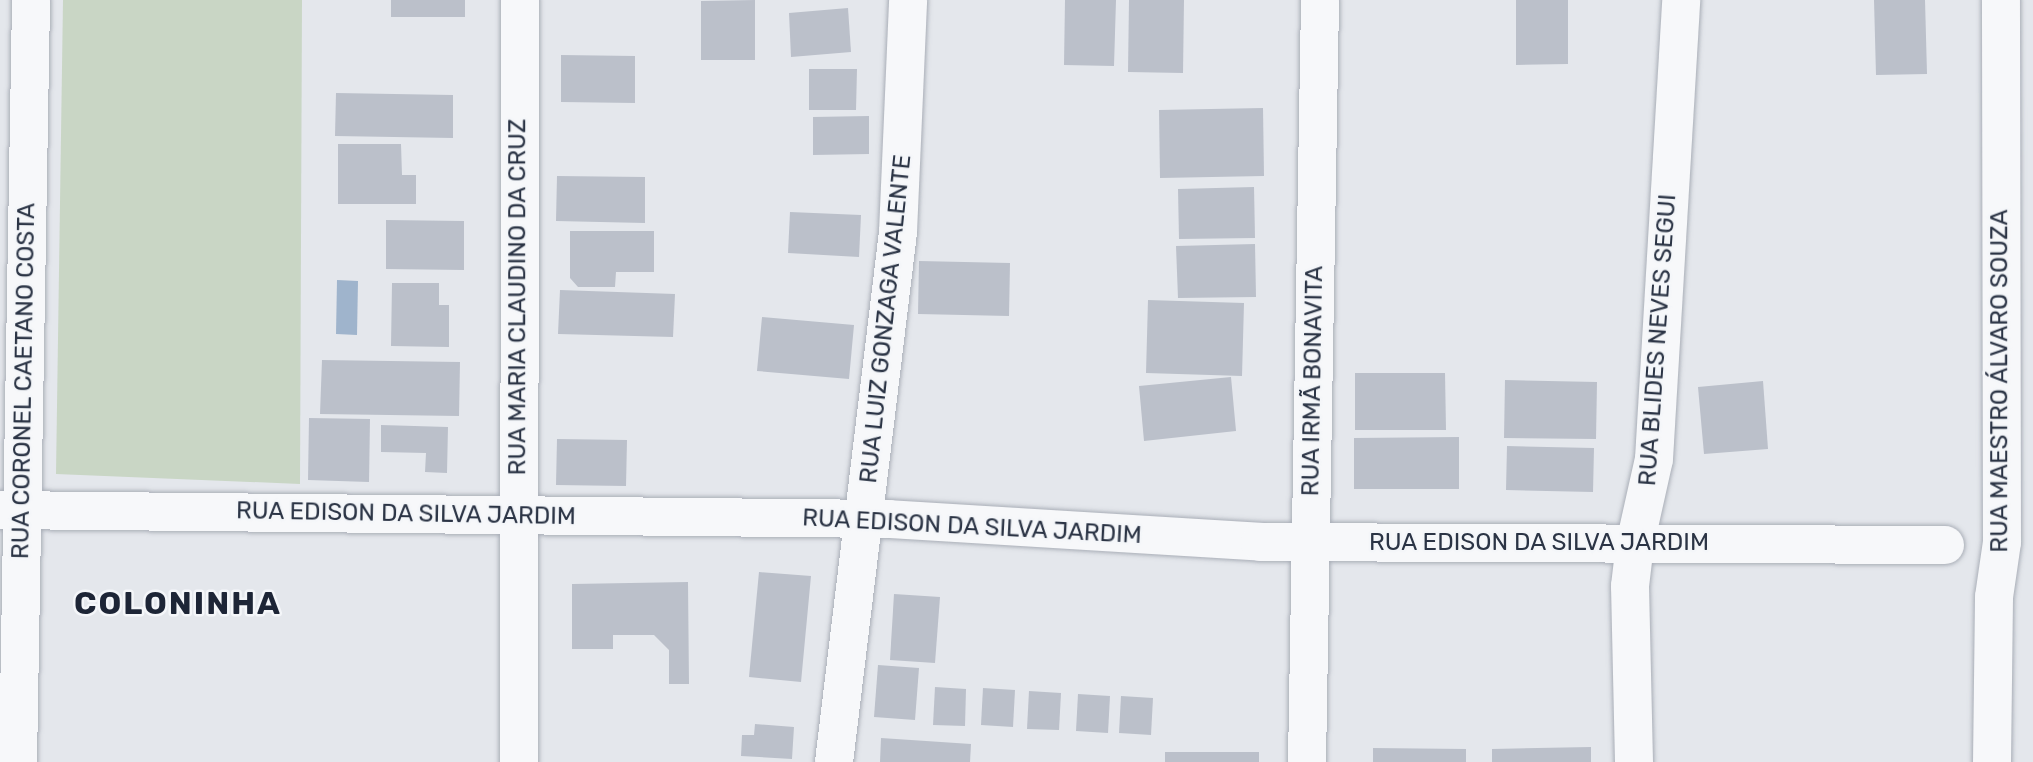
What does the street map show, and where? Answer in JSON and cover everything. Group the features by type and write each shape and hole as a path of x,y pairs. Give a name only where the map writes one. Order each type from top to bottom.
{"street":[{"name":"RUA CORONEL CAETANO COSTA","path":"18,762 11,510 31,0"},
{"name":"RUA MARIA CLAUDINO DA CRUZ","path":"519,762 517,516 520,0"},
{"name":"RUA LUIZ GONZAGA VALENTE","path":"834,762 898,232 908,0"},
{"name":"RUA IRMÃ BONAVITA","path":"1307,762 1320,0"},
{"name":"RUA BLIDES NEVES SEGUI","path":"1634,762 1630,586 1635,544 1654,459 1681,0"},
{"name":"RUA MAESTRO ÁLVARO SOUZA","path":"1992,762 1994,597 2017,543 2001,0"},
{"name":"RUA EDISON DA SILVA JARDIM","path":"11,510 865,519 1260,542 1945,545"}],"green space":[{"path":"63,0 302,0 300,484 56,474"}],"water":[{"path":"337,280 358,281 357,335 336,334"}],"building":[{"path":"391,0 465,0 465,17 391,17"},
{"path":"755,0 755,60 701,60 701,1"},
{"path":"1065,0 1116,0 1114,66 1064,65"},
{"path":"1129,0 1184,0 1183,73 1128,72"},
{"path":"1516,0 1568,0 1568,64 1516,65"},
{"path":"1874,0 1925,0 1927,74 1876,75"},
{"path":"848,8 851,52 791,57 789,13"},
{"path":"561,55 635,56 635,103 561,102"},
{"path":"809,69 857,69 856,110 809,110"},
{"path":"336,93 453,95 453,138 335,136"},
{"path":"1263,108 1264,176 1160,178 1159,110"},
{"path":"869,116 869,154 813,155 813,117"},
{"path":"338,144 401,144 402,175 416,175 416,204 338,204"},
{"path":"557,176 645,177 645,223 556,221"},
{"path":"1254,187 1255,238 1179,239 1178,189"},
{"path":"790,212 861,215 859,257 788,253"},
{"path":"386,220 464,221 464,270 386,269"},
{"path":"570,231 654,231 654,272 616,272 615,287 578,287 570,278"},
{"path":"1255,244 1256,297 1178,298 1176,246"},
{"path":"919,261 1010,263 1009,316 918,314"},
{"path":"392,283 439,283 439,305 449,305 449,347 391,346"},
{"path":"560,290 675,294 673,337 558,334"},
{"path":"1148,300 1244,303 1242,376 1146,373"},
{"path":"762,317 854,325 849,379 757,371"},
{"path":"322,360 460,362 459,416 320,414"},
{"path":"1355,373 1445,373 1446,430 1355,430"},
{"path":"1231,377 1236,431 1144,441 1139,386"},
{"path":"1505,380 1597,382 1596,439 1504,438"},
{"path":"1763,381 1768,449 1704,454 1698,387"},
{"path":"309,418 370,419 369,482 308,480"},
{"path":"381,425 448,427 447,473 425,472 426,453 381,452"},
{"path":"1459,437 1459,489 1354,489 1354,438"},
{"path":"557,439 627,440 626,486 556,485"},
{"path":"1507,446 1594,448 1593,492 1506,490"},
{"path":"759,572 811,576 801,682 749,677"},
{"path":"688,582 689,684 669,684 669,650 654,635 613,635 613,649 572,649 572,584"},
{"path":"894,594 940,597 935,663 890,660"},
{"path":"878,665 919,668 915,720 874,717"},
{"path":"935,687 966,689 965,726 933,725"},
{"path":"983,688 1015,690 1013,727 981,725"},
{"path":"1029,691 1061,693 1059,730 1027,729"},
{"path":"1078,694 1110,696 1108,733 1076,731"},
{"path":"1121,696 1153,698 1151,735 1119,733"},
{"path":"755,724 794,727 792,759 741,756 742,735 754,735"},
{"path":"881,738 971,744 970,762 880,762"},
{"path":"1591,747 1591,762 1492,762 1492,749"},
{"path":"1373,748 1466,749 1466,762 1373,762"},
{"path":"1165,752 1259,752 1259,762 1165,762"}],"district":[{"name":"COLONINHA","path":"178,603"}]}
